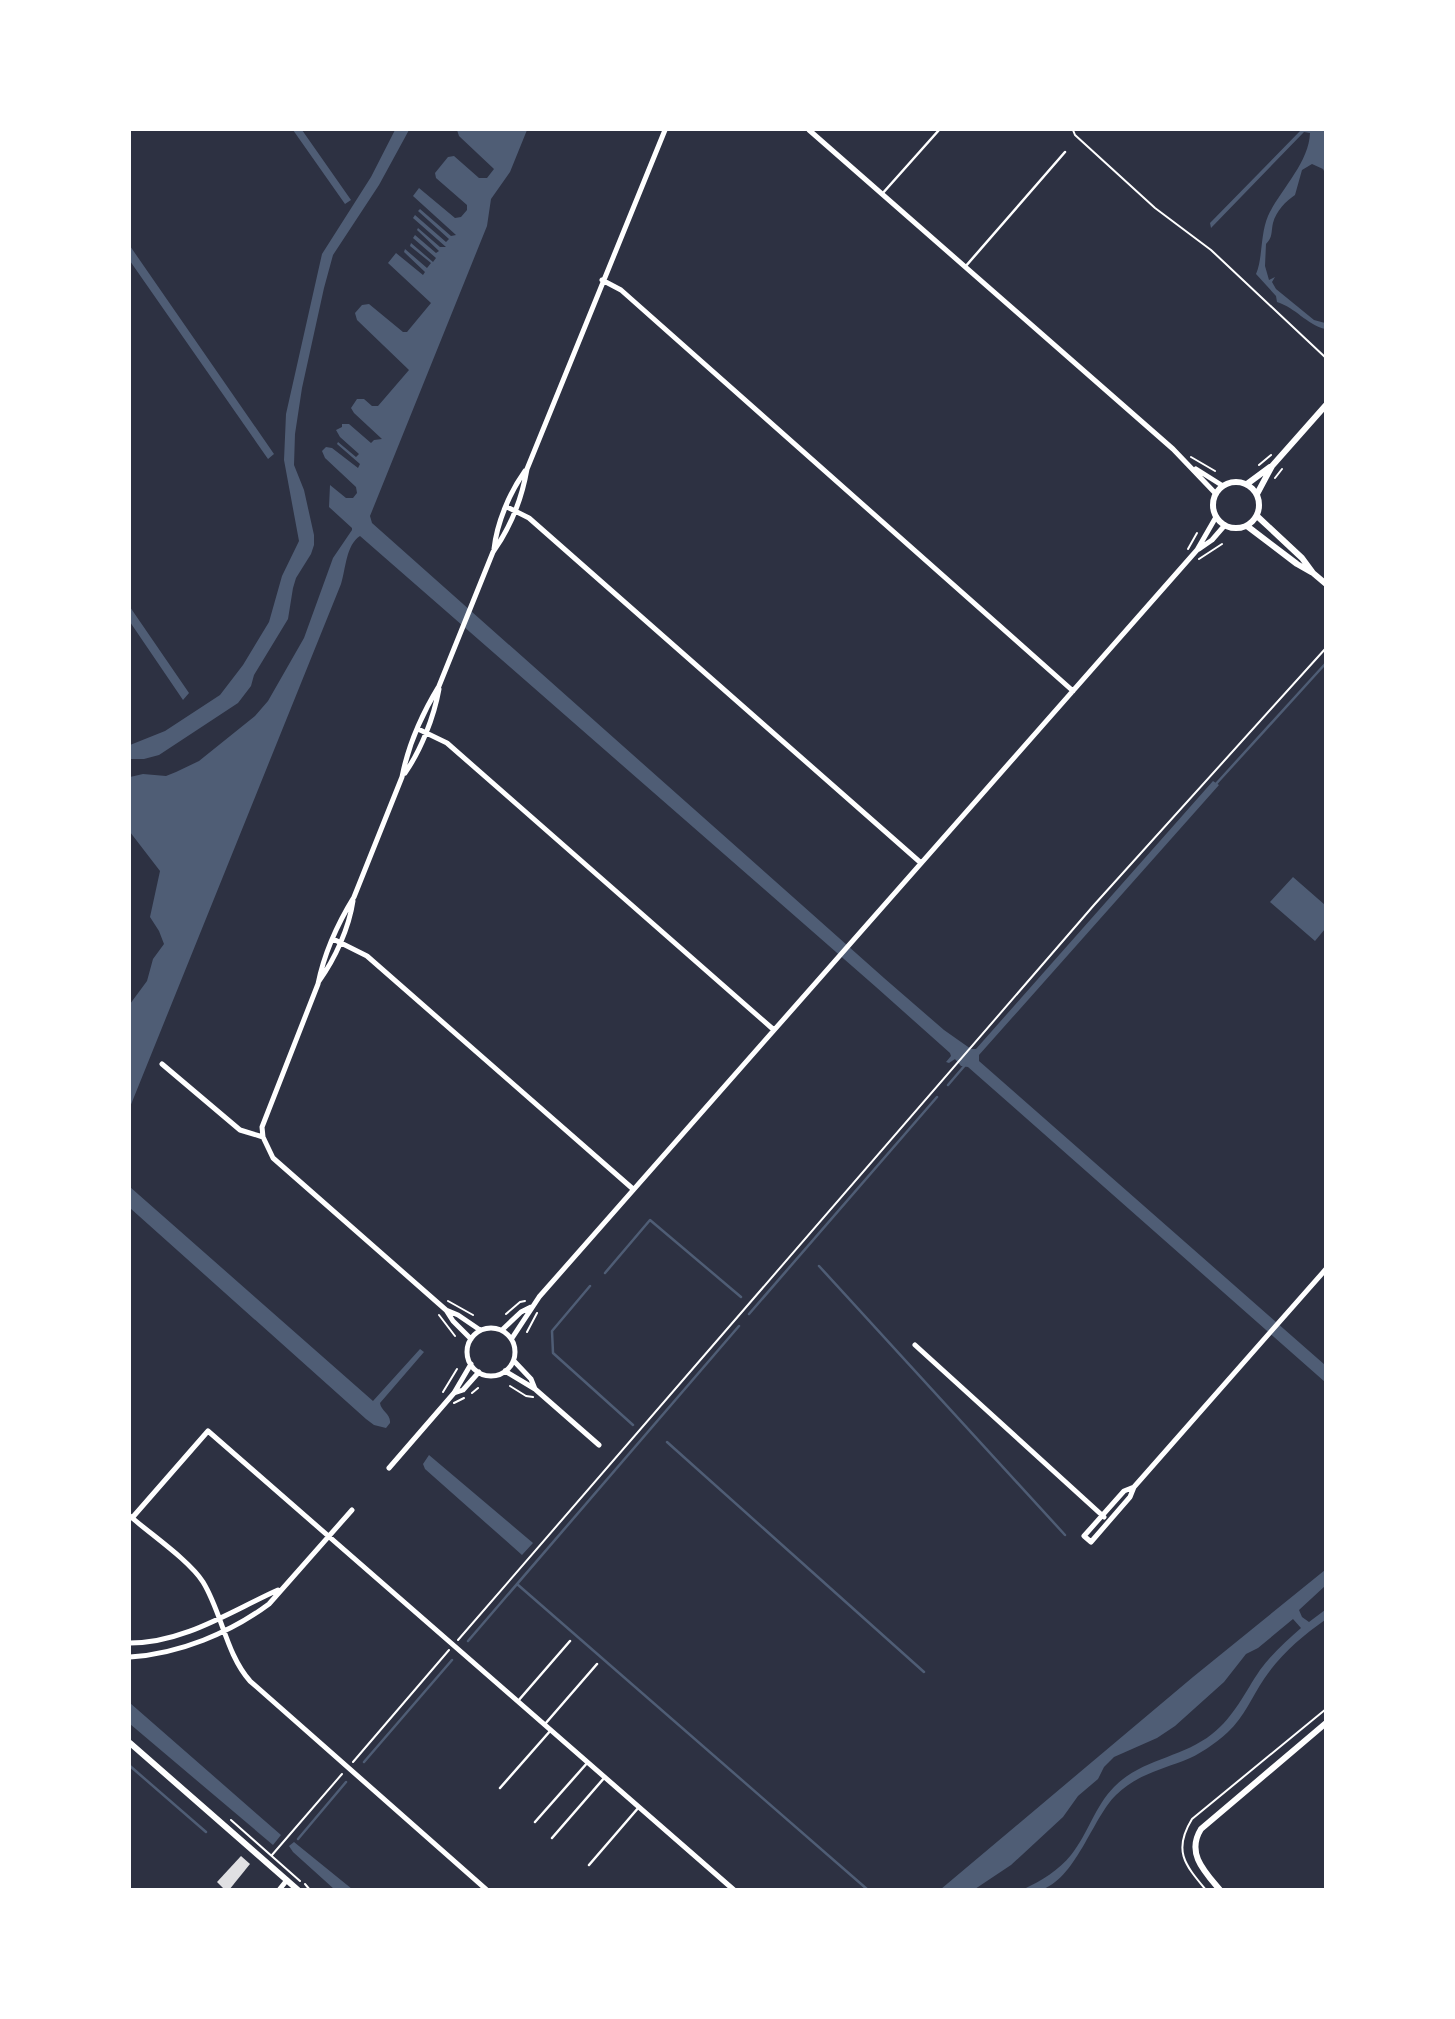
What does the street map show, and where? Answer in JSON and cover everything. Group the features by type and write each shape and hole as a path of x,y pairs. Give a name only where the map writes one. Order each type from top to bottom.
{"street":[{"path":"493,552 502,540 524,486 527,469 602,280 665,130"},
{"path":"809,130 1193,468 1223,486"},
{"path":"602,280 621,290 1073,691"},
{"path":"1257,494 1247,484 1235,482 1223,486 1213,503 1216,517 1225,526 1248,526 1256,516 1259,508 1257,494 1272,466 1325,405"},
{"path":"1247,484 1272,466"},
{"path":"1193,468 1216,494"},
{"path":"402,777 405,758 428,704 439,686 493,552 495,537 507,507 527,469"},
{"path":"507,507 529,518 921,863"},
{"path":"1256,516 1302,558 1325,584"},
{"path":"512,1338 531,1307 633,1189 1197,550 1216,517"},
{"path":"1197,550 1212,540 1225,526"},
{"path":"1248,526 1313,573"},
{"path":"439,686 436,706 413,761 402,777 336,940 321,966 318,984 264,1118 263,1137 274,1158 446,1310 471,1339"},
{"path":"418,729 447,743 774,1030"},
{"path":"336,940 367,956 633,1189"},
{"path":"162,1064 240,1130 263,1137"},
{"path":"1134,1487 1124,1491 1084,1536 1089,1541 1091,1542 1130,1497 1134,1487 1325,1269"},
{"path":"502,1330 521,1312 531,1307"},
{"path":"446,1310 480,1330"},
{"path":"480,1330 502,1330 512,1338 516,1350 514,1361 505,1371 495,1376 479,1372 471,1364 467,1354 471,1339 480,1330"},
{"path":"915,1345 1109,1521"},
{"path":"514,1361 531,1379 535,1389"},
{"path":"388,1468 454,1393 471,1364"},
{"path":"505,1371 535,1389 599,1445"},
{"path":"454,1393 463,1390 479,1372"},
{"path":"487,1889 250,1681 239,1664 221,1619 198,1575 131,1517 208,1431 734,1889"},
{"path":"130,1657 173,1650 225,1630 259,1612 352,1510"},
{"path":"130,1643 170,1637 221,1619 281,1589"},
{"path":"1220,1889 1195,1855 1195,1842 1201,1829 1325,1723"},
{"path":"130,1743 298,1889"},
{"path":"279,1889 287,1880"}],"lane":[{"path":"882,194 939,130"},
{"path":"965,267 1065,152"},
{"path":"518,1701 570,1641"},
{"path":"545,1724 597,1664"},
{"path":"500,1788 552,1730"},
{"path":"535,1822 588,1762"},
{"path":"552,1838 605,1777"},
{"path":"589,1865 639,1807"}],"path":[{"path":"1071,130 1155,208 1211,250 1325,358"},
{"path":"1191,457 1214,471"},
{"path":"293,1874 272,1855 1094,905 1325,648"},
{"path":"444,1405 443,1391 457,1369"},
{"path":"510,1386 526,1396 545,1398"}],"water":[{"path":"293,130 302,130 351,200 345,204"},
{"path":"395,130 409,130 379,185 333,255 302,388 295,434 294,465 304,490 314,545 296,578 288,619 254,675 251,686 238,703 159,755 130,759 130,745 165,731 220,695 243,665 269,622 282,576 299,541 284,460 286,414 322,254 371,177"},
{"path":"457,130 527,130 510,172 491,199 487,226 370,516 372,523 884,978 944,1030 971,1049 976,1049 1213,781 1219,785 979,1055 979,1061 1325,1365 1325,1382 968,1067 961,1066 955,1059 946,1062 951,1056 950,1053 360,536 349,551 341,584 130,1107 130,1004 147,981 153,959 164,944 150,917 160,871 130,832 130,777 143,774 166,776 199,761 255,716 268,701 304,638 333,558 352,530 329,507 330,485 346,498 353,498 357,493 356,487 325,458 322,451 326,447 332,448 358,468 360,464 337,444 338,442 356,457 359,454 336,430 342,427 342,424 349,424 371,443 382,439 351,408 357,399 364,399 372,406 378,406 409,370 357,320 355,313 362,305 369,304 403,332 407,332 431,303 388,263 396,253 423,275 425,272 404,252 405,249 427,268 431,263 410,246 411,243 433,262 436,258 413,238 415,235 436,253 439,251 418,228 440,247 446,247 413,218 415,215 446,242 449,239 418,211 420,209 451,236 456,235 413,196 419,188 455,218 461,217 467,210 467,205 436,178 435,173 448,157 454,156 479,178 487,178 494,169 459,136"},
{"path":"1301,130 1324,130 1325,173 1323,169 1312,164 1302,170 1295,195 1274,219 1271,237 1266,244 1265,266 1269,280 1275,277 1272,282 1276,289 1314,320 1325,323 1325,329 1277,302 1276,296 1256,274 1268,216 1305,155 1310,133 1304,132 1211,228 1210,223"},
{"path":"130,246 274,454 268,459 130,261"},
{"path":"130,607 189,693 183,700 130,622"},
{"path":"1293,877 1325,905 1325,929 1315,941 1270,902"},
{"path":"130,1187 373,1401 420,1349 424,1352 380,1403 390,1420 386,1428 374,1425 366,1419 130,1208"},
{"path":"429,1455 533,1543 522,1555 425,1469 423,1464"},
{"path":"1325,1570 1325,1586 1299,1610 1302,1617 1309,1622 1325,1610 1325,1620 1300,1639 1277,1662 1234,1726 1201,1752 1148,1774 1123,1788 1108,1805 1073,1862 1052,1884 1040,1890 1024,1889 1049,1875 1066,1860 1114,1787 1136,1770 1200,1742 1220,1727 1260,1670 1301,1628 1293,1619 1258,1648 1246,1654 1224,1682 1175,1726 1157,1738 1114,1757 1104,1767 1098,1779 1078,1796 1063,1817 1011,1865 975,1889 941,1889 1193,1677"},
{"path":"130,1703 281,1835 273,1845 130,1724"},
{"path":"294,1842 352,1889 334,1889 293,1852 289,1846"}],"building":[{"path":"241,1856 250,1864 229,1890 225,1890 217,1882"}],"waterway":[{"path":"1215,785 1326,663"},
{"path":"948,1085 966,1064"},
{"path":"749,1314 937,1097"},
{"path":"605,1273 650,1220 741,1297"},
{"path":"819,1266 1065,1535"},
{"path":"590,1286 552,1331 553,1353 633,1425"},
{"path":"468,1641 739,1326"},
{"path":"667,1442 924,1672"},
{"path":"517,1584 868,1890"},
{"path":"364,1762 452,1660"},
{"path":"130,1766 206,1832"},
{"path":"298,1839 346,1782"}]}
